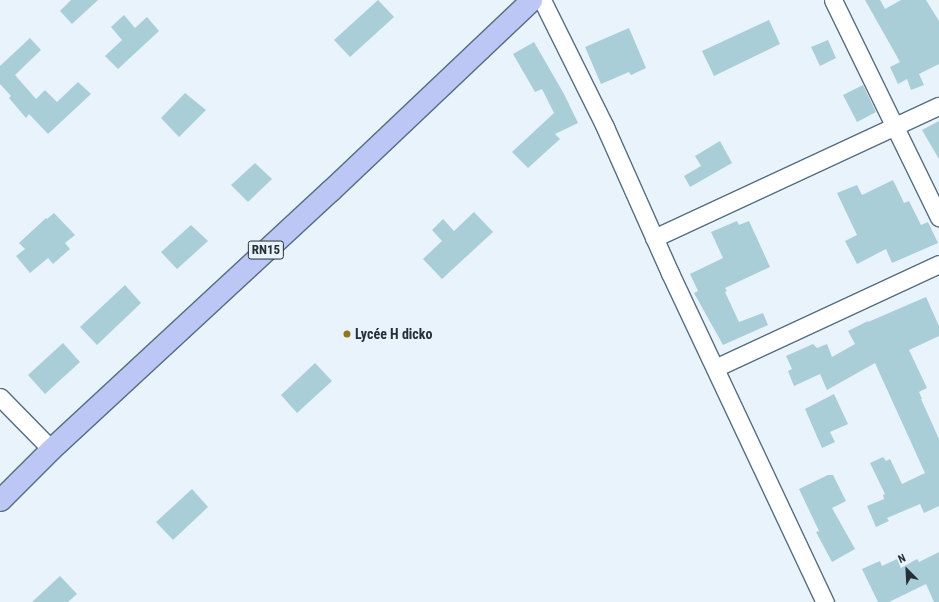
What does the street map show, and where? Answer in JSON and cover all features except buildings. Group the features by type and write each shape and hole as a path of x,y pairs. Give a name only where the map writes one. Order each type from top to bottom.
{"main road":[{"name":"RN15","path":"0,500 51,449 331,190 531,0"}],"street":[{"path":"542,0 605,127 654,238 825,602"},
{"path":"833,0 939,217"},
{"path":"654,238 939,106"},
{"path":"715,368 939,264"},
{"path":"0,397 51,449"}],"place":[{"name":"Lycée H dicko","path":"347,334"}]}
